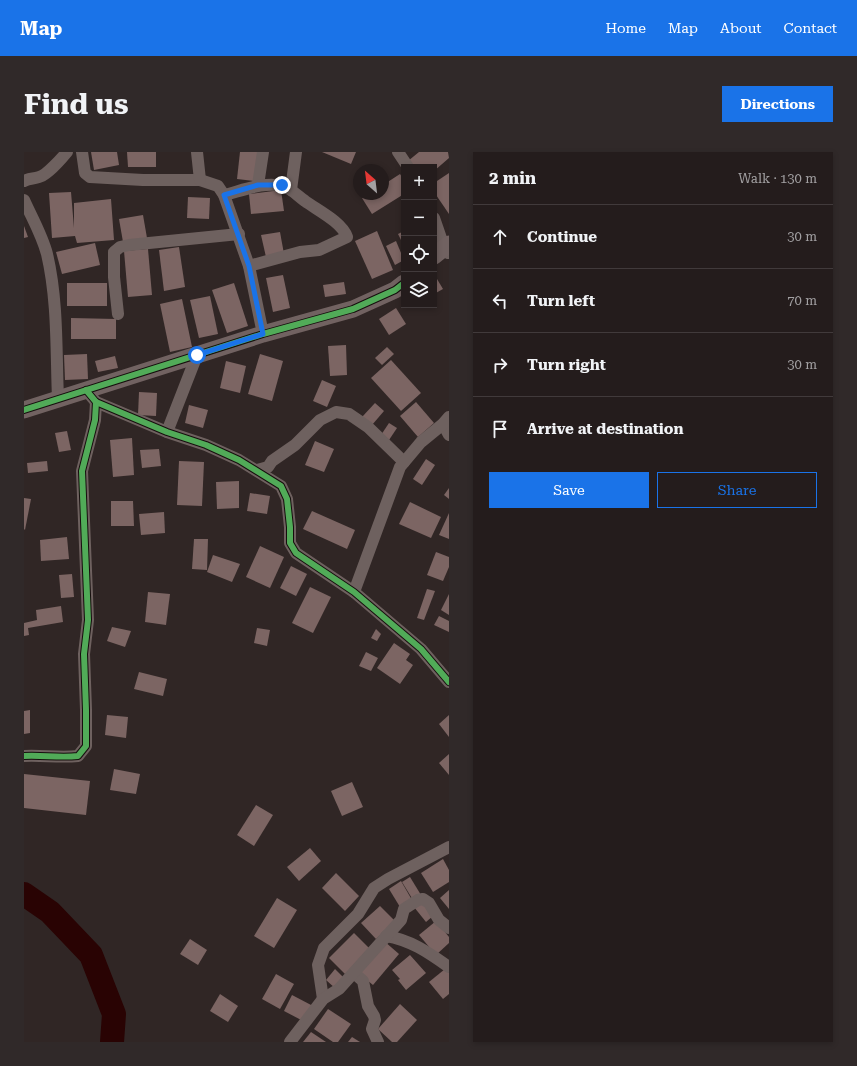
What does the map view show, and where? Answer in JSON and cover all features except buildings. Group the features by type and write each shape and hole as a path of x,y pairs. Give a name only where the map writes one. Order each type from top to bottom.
{"street":[{"path":"24,181 34,177 40,177 57,163 67,152"},
{"path":"82,152 85,173 90,177 143,180 200,180 218,186 224,195 249,266 263,334"},
{"path":"197,152 200,180"},
{"path":"258,185 263,152"},
{"path":"291,190 296,152"},
{"path":"398,152 406,164"},
{"path":"224,195 258,185 282,185 291,190 339,226 346,233 347,237 319,250 300,252 249,266"},
{"path":"24,200 47,253 54,294 58,398"},
{"path":"437,228 444,250"},
{"path":"118,314 114,277 114,252 120,247 238,234"},
{"path":"24,410 58,398 91,396 197,355 263,334 353,309 395,290 401,285"},
{"path":"166,432 197,355"},
{"path":"91,396 166,432 206,445 239,460 281,486 288,499 290,543 296,553 354,592 421,649 449,682"},
{"path":"24,756 78,756 86,746 84,654 88,620 82,471 95,420 91,396"},
{"path":"257,470 268,467 272,462 295,445 320,420 336,412 349,414 368,427 404,462"},
{"path":"354,592 400,467 421,442 446,421 449,436"},
{"path":"323,999 318,965 324,948 358,914 374,888 449,847"},
{"path":"290,1042 323,999 339,989 400,920 404,908 418,900 423,900 429,903 439,920 449,928"},
{"path":"386,936 401,938 449,967"},
{"path":"354,973 363,981 368,1006 375,1020 372,1029 378,1042"}],"waterway":[{"path":"24,894 50,912 91,955 114,1014 112,1042"}],"cycle path":[{"path":"24,410 263,334 353,309 395,290 401,285"},
{"path":"86,390 96,402 167,432 206,445 239,460 281,486 287,499 290,543 296,553 354,592 421,649 449,682"},
{"path":"24,756 78,756 86,746 84,654 88,620 82,471 95,420 96,402"}],"route":[{"path":"197,355 263,334 249,266 224,195 246,190 258,185 282,185"}]}
